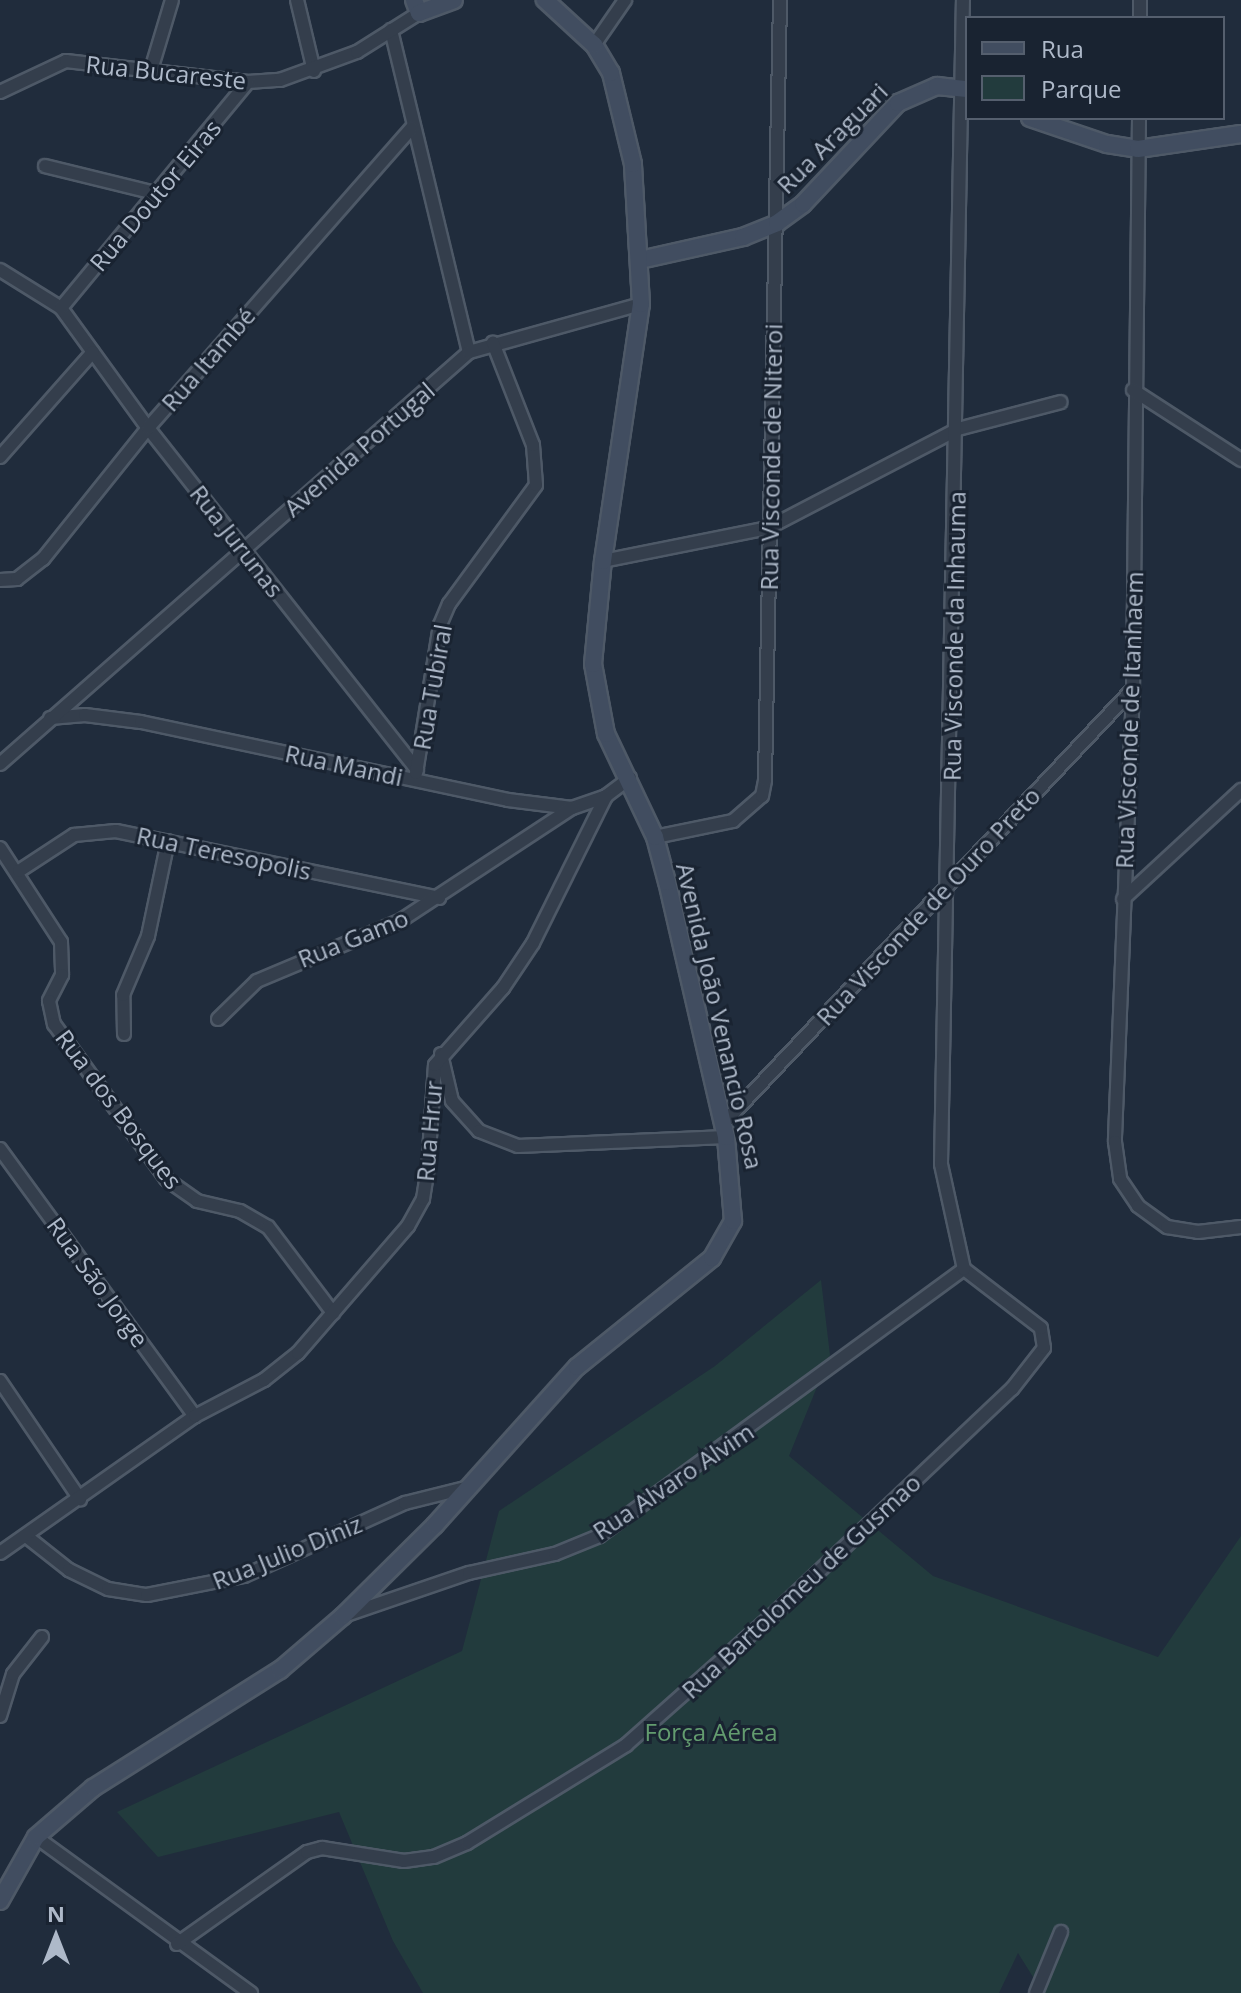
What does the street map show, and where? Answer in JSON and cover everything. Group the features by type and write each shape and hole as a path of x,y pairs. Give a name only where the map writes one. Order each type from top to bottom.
{"main road":[{"path":"416,6 454,0"},
{"name":"Avenida João Venancio Rosa","path":"0,1901 36,1837 125,1766 280,1670 343,1616 577,1367 612,1335 691,1280 724,1244 733,1221 735,1197 725,1131 655,837 630,778 606,734 593,664 603,561 641,304 640,260 623,108 594,45 545,0"},
{"name":"Rua Araguari","path":"640,260 777,223 803,204 898,103 927,88 964,88"},
{"path":"1037,120 1138,149 1241,134"}],"street":[{"path":"151,70 172,0"},
{"path":"297,0 314,71"},
{"path":"594,45 625,0"},
{"name":"Rua Visconde de Niteroi","path":"655,837 733,821 762,796 780,0"},
{"name":"Rua Visconde da Inhauma","path":"963,0 958,429 941,1164 964,1269"},
{"name":"Rua Bucareste","path":"0,92 66,61 248,82 314,71 391,30 416,6"},
{"path":"391,30 412,127 469,352 641,304"},
{"name":"Rua Doutor Eiras","path":"61,308 248,82"},
{"name":"Rua Visconde de Itanhaem","path":"1139,120 1133,390 1133,689 1115,1142 1120,1179 1138,1206 1167,1227 1198,1232 1241,1227"},
{"name":"Rua Itambé","path":"0,580 17,579 43,559 148,428 412,127"},
{"path":"45,166 155,193"},
{"path":"0,272 61,308"},
{"name":"Rua Jurunas","path":"61,308 148,428 416,775"},
{"name":"Rua Tubiral","path":"416,775 440,625 449,604 536,485 533,445 493,343"},
{"path":"0,457 93,352"},
{"name":"Avenida Portugal","path":"0,764 469,352"},
{"path":"1133,390 1241,460"},
{"path":"603,561 768,528 958,429 1061,402"},
{"name":"Rua Visconde de Ouro Preto","path":"725,1131 949,881 1133,689"},
{"name":"Rua Mandi","path":"50,718 85,715 141,722 572,808 606,796 630,778"},
{"path":"1123,899 1241,790"},
{"name":"Rua Hrur","path":"0,1553 195,1416 264,1380 298,1353 408,1226 423,1199 432,1084 441,1054 503,988 533,943 606,796"},
{"name":"Rua Gamo","path":"218,1019 236,997 278,969 380,930 439,898 572,808"},
{"name":"Rua Teresopolis","path":"19,871 74,835 116,831 439,898"},
{"path":"124,1034 123,995 148,936 168,841"},
{"name":"Rua dos Bosques","path":"0,848 19,871 54,926 65,958 49,1001 54,1024 166,1179 197,1201 240,1211 268,1227 333,1313"},
{"path":"441,1054 452,1101 479,1131 518,1146 725,1131"},
{"name":"Rua São Jorge","path":"0,1149 195,1416"},
{"name":"Rua Alvaro Alvim","path":"343,1616 469,1573 555,1554 599,1536 964,1269"},
{"name":"Rua Bartolomeu de Gusmao","path":"177,1944 307,1852 322,1848 404,1861 434,1857 467,1843 626,1745 777,1611 1041,1355 1041,1328 964,1269"},
{"path":"0,1381 80,1499"},
{"name":"Rua Julio Diniz","path":"26,1536 69,1570 108,1589 147,1595 244,1576 405,1503 465,1488"},
{"path":"0,1716 13,1674 42,1637"},
{"path":"36,1837 177,1944 251,1993"},
{"path":"1036,1993 1061,1932"}],"green space":[{"name":"Força Aérea","path":"821,1280 830,1355 789,1456 933,1576 1158,1657 1241,1536 1241,1993 1043,1993 1018,1953 999,1993 423,1993 393,1941 339,1812 158,1857 117,1812 462,1651 499,1511 715,1366"}]}
